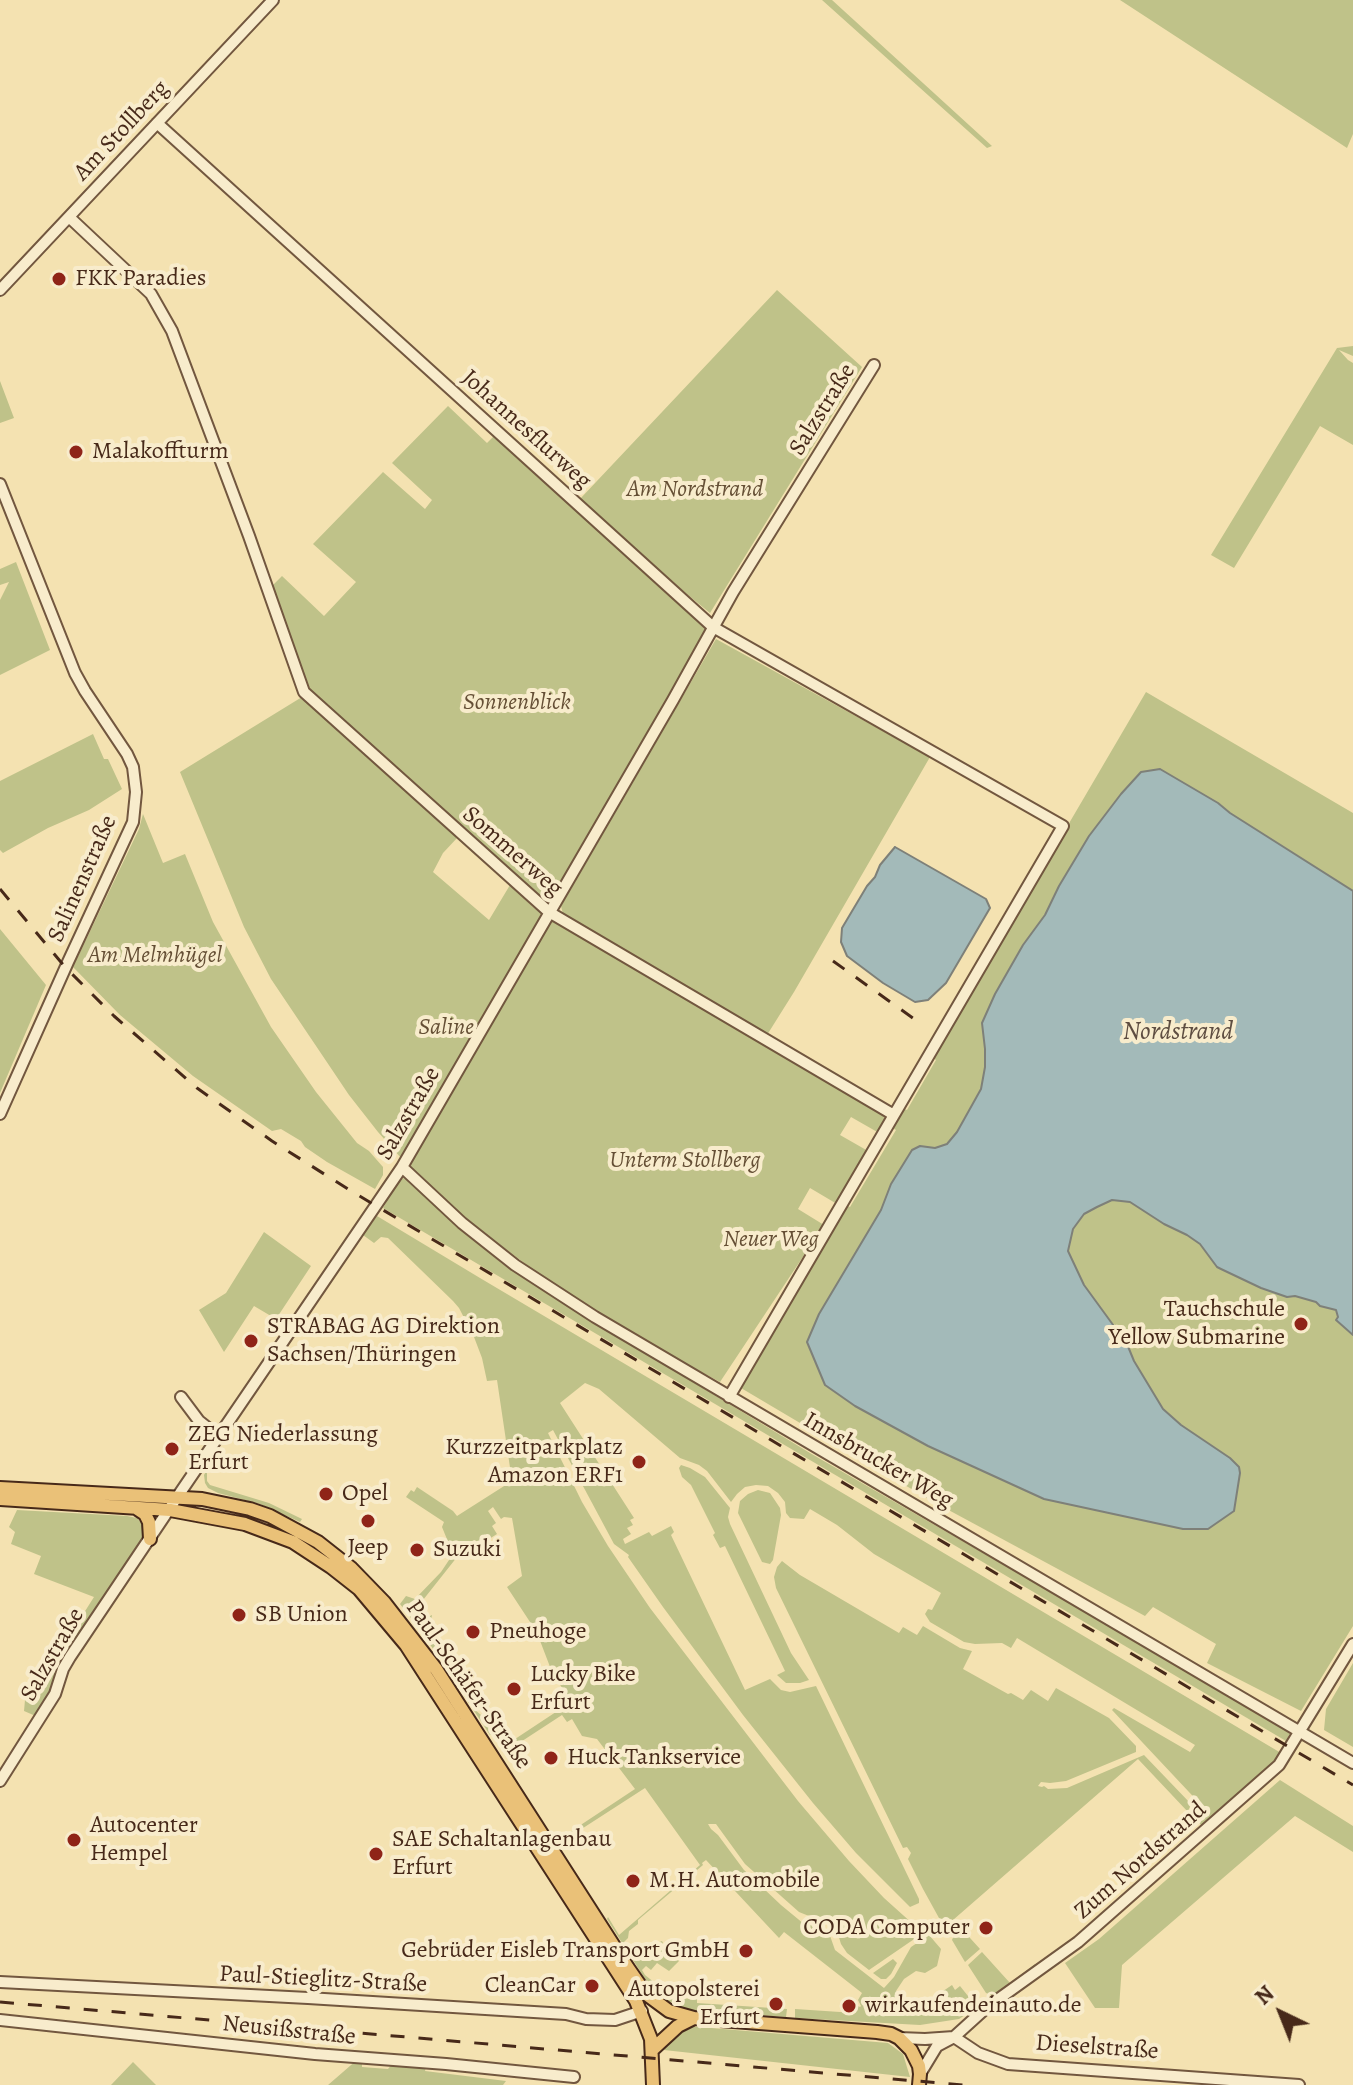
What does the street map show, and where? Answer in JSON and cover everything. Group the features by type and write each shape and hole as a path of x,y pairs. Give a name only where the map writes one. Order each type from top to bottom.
{"main road":[{"name":"Paul-Schäfer-Straße","path":"0,1488 178,1497 250,1509 270,1516 318,1542 338,1557 384,1602 436,1669 628,1968 641,2002"},
{"name":"Paul-Schäfer-Straße","path":"0,1499 170,1510 245,1524 293,1542 331,1567 359,1589 406,1645 641,2002"},
{"path":"136,1508 145,1514 149,1522 150,1539"},
{"path":"641,2002 694,2018 877,2032 899,2038 911,2050 920,2079"},
{"path":"641,2002 651,2039 653,2085"},
{"path":"652,2050 678,2026 694,2018"}],"street":[{"name":"Am Stollberg","path":"0,290 273,0"},
{"name":"Johannesflurweg","path":"157,123 713,627 1063,826 894,1115"},
{"name":"Sommerweg","path":"69,217 151,294 172,331 304,692 549,912 894,1115"},
{"name":"Salzstraße","path":"0,1781 55,1694 70,1657 402,1167 713,627 874,365"},
{"name":"Salinenstraße","path":"0,484 75,673 127,754 133,767 136,792 133,822 0,1114"},
{"path":"729,1397 894,1115"},
{"name":"Innsbrucker Weg","path":"402,1167 462,1223 515,1265 595,1317 1353,1763"},
{"path":"181,1397 199,1421 218,1436"},
{"name":"Zum Nordstrand","path":"920,2079 937,2046 954,2037 986,2008 1078,1942 1279,1765 1353,1644"},
{"name":"Paul-Stieglitz-Straße","path":"0,1982 308,1998 566,2014 615,2020 641,2002"},
{"name":"Neusißstraße","path":"0,2020 315,2054 574,2077"},
{"path":"899,2038 954,2037"},
{"name":"Dieselstraße","path":"954,2037 978,2053 1008,2064 1299,2085"}],"green space":[{"path":"822,0 832,0 992,146 987,148"},
{"path":"1120,0 1353,0 1353,134 1347,148"},
{"name":"Am Nordstrand","path":"777,290 862,367 710,613 644,559 580,499"},
{"path":"1353,346 1353,356 1339,350 1353,363 1353,445 1320,426 1234,568 1211,555 1337,348"},
{"path":"0,381 14,418 0,423"},
{"name":"Sonnenblick","path":"448,406 487,443 495,435 704,624 706,632 547,901 541,901 314,695 304,679 273,585 282,576 324,616 356,582 313,544 383,472 425,509 432,500 392,463"},
{"path":"16,562 50,650 0,675 0,600 9,582 0,585 0,569"},
{"path":"716,639 930,757 767,1035 563,914 561,906"},
{"name":"Nordstrand","path":"1146,692 1353,813 1353,1626 1301,1711 1207,1663 1216,1644 1153,1607 1145,1616 930,1500 741,1388 845,1205 850,1207 896,1130 891,1127 902,1108 907,1110 936,1060 932,1057"},
{"path":"302,697 458,837 443,853 433,872 489,920 510,885 533,907 882,1113 885,1120 879,1133 851,1117 840,1135 868,1151 837,1204 810,1188 798,1209 824,1225 720,1382 562,1291 469,1222 417,1176 349,1095 271,979 244,927 180,772"},
{"path":"93,734 122,789 89,810 3,853 0,850 0,781"},
{"name":"Am Melmhügel","path":"143,814 163,863 185,854 213,922 271,1027 316,1092 357,1143 383,1167 383,1175 375,1189 327,1162 281,1129 272,1131 193,1076 120,1015 73,967 139,829"},
{"path":"0,929 46,985 0,1093"},
{"path":"404,1178 504,1265 571,1308 810,1453 1286,1728 1290,1733 1286,1741 383,1208 398,1181"},
{"path":"377,1216 1281,1753 1277,1760 1202,1826 1192,1815 1195,1809 1199,1813 1204,1808 1112,1710 1114,1708 1190,1752 1195,1745 1017,1638 1011,1648 1002,1643 964,1642 930,1622 925,1614 928,1609 932,1610 941,1593 874,1554 837,1525 810,1509 804,1519 790,1518 785,1502 768,1486 745,1487 731,1502 707,1471 680,1458 599,1389 585,1383 560,1403 634,1518 630,1520 633,1525 627,1528 631,1534 623,1539 625,1544 649,1532 652,1536 671,1526 674,1532 671,1535 745,1690 770,1679 781,1690 790,1692 816,1686 919,1903 910,1907 856,1853 743,1715 663,1607 629,1555 614,1544 553,1430 548,1433 608,1546 650,1608 798,1801 884,1898 923,1933 869,1970 847,1953 837,1931 799,1912 745,1864 716,1824 708,1824 711,1829 744,1870 781,1905 804,1924 822,1927 829,1933 835,1950 884,1988 911,1947 929,1935 941,1949 937,1966 925,1973 916,1971 904,1979 896,1991 918,2008 952,1985 955,1990 960,1986 971,2006 968,2013 959,2019 920,2025 795,2018 795,2009 855,2013 856,2005 861,2006 858,2000 862,1993 784,1932 779,1938 706,1860 638,1920 624,1942 636,1960 662,1941 661,1945 666,1945 679,1961 669,1971 657,1963 651,1970 646,1966 642,1970 660,1987 656,1992 607,1919 619,1935 700,1865 645,1788 563,1841 561,1838 635,1789 597,1739 582,1736 572,1719 567,1722 562,1715 513,1747 513,1753 518,1756 513,1759 509,1758 503,1747 571,1702 552,1672 534,1625 507,1587 522,1576 512,1518 501,1519 493,1507 488,1511 496,1523 492,1526 497,1534 478,1546 475,1540 470,1543 423,1600 426,1604 419,1608 426,1618 432,1615 430,1626 420,1630 400,1604 406,1596 415,1599 441,1572 453,1554 442,1527 444,1522 406,1497 411,1490 414,1492 417,1487 457,1516 512,1481 497,1380 487,1381 474,1337 453,1301 388,1238 381,1237 374,1243 363,1235"},
{"path":"264,1232 311,1266 276,1319 254,1306 224,1352 199,1310 226,1293"},
{"path":"219,1456 207,1473 210,1485 269,1503 302,1519 300,1522 260,1504 208,1488 204,1475 213,1459"},
{"path":"681,1465 705,1477 730,1508 730,1524 791,1653 809,1680 786,1683 777,1675 785,1671 725,1546 720,1548 691,1485 682,1477"},
{"path":"758,1490 770,1493 780,1508 770,1564 762,1562 738,1513 740,1501"},
{"path":"17,1510 127,1516 145,1523 146,1536 38,1717 24,1711 25,1700 40,1663 45,1661 52,1644 61,1649 94,1597 34,1574 41,1556 11,1544 15,1532 9,1527"},
{"path":"782,1561 800,1575 899,1633 903,1627 917,1635 923,1626 960,1648 972,1651 963,1669 1008,1694 1023,1700 1031,1690 1048,1701 1056,1688 1109,1718 1136,1746 1136,1752 1066,1781 1041,1782 1038,1786 1067,1788 1144,1755 1191,1804 1188,1812 1138,1759 953,1920 944,1922 923,1889 908,1859 911,1853 907,1847 903,1848 776,1588 774,1577"},
{"path":"435,1639 454,1668 453,1672 449,1672 429,1643"},
{"path":"1353,1663 1353,1747 1324,1730 1326,1709"},
{"path":"463,1677 462,1681 470,1694 475,1696 474,1709 491,1720 488,1722 495,1732 490,1735 457,1685"},
{"path":"1280,1780 1353,1826 1353,1852 1295,1816 1122,1965 1119,2008 1095,2008 1065,1963 1099,1939"},
{"path":"961,1928 980,1949 965,1962 952,1940"},
{"path":"982,1952 1010,1983 1036,1966 1001,1992 991,1995 986,1993 968,1965"},
{"path":"893,1959 897,1963 886,1979 873,1973"},
{"path":"670,1994 675,1998 697,1999 697,2003 787,2009 786,2017 688,2010 666,2000"},
{"path":"688,2026 888,2043 903,2054 910,2077 664,2050 677,2032"},
{"path":"358,2059 362,2060 362,2067 388,2069 393,2063 426,2067 425,2071 506,2081 503,2085 328,2085"},
{"path":"133,2062 156,2085 111,2085"}],"water":[{"name":"Nordstrand","path":"1160,769 1353,891 1353,1335 1336,1320 1336,1310 1261,1288 1217,1267 1200,1244 1130,1202 1112,1200 1084,1214 1073,1229 1068,1251 1084,1285 1127,1344 1163,1409 1239,1467 1234,1511 1208,1529 1183,1529 1044,1499 928,1446 855,1406 825,1385 807,1342 819,1314 881,1210 891,1184 912,1150 920,1146 935,1148 947,1144 981,1089 985,1067 982,1023 1023,945 1045,915 1089,836 1141,772"},
{"path":"895,847 986,899 990,908 946,983 928,1000 915,1002 883,983 847,956 841,942 842,928 880,865"}],"railway":[{"path":"0,889 65,967 114,1016 197,1088 272,1141 351,1191 1353,1785"},
{"path":"833,961 917,1021"},
{"path":"0,2002 963,2085"}],"place":[{"name":"FKK Paradies","path":"59,279"},
{"name":"Malakoffturm","path":"76,452"},
{"name":"Tauchschule Yellow Submarine","path":"1301,1324"},
{"name":"STRABAG AG Direktion Sachsen/Thüringen","path":"251,1341"},
{"name":"ZEG Niederlassung Erfurt","path":"172,1449"},
{"name":"Kurzzeitparkplatz Amazon ERF1","path":"639,1462"},
{"name":"Opel","path":"326,1494"},
{"name":"Jeep","path":"368,1521"},
{"name":"Suzuki","path":"417,1550"},
{"name":"SB Union","path":"239,1615"},
{"name":"Pneuhoge","path":"473,1632"},
{"name":"Lucky Bike Erfurt","path":"514,1689"},
{"name":"Huck Tankservice","path":"551,1758"},
{"name":"Autocenter Hempel","path":"74,1840"},
{"name":"SAE Schaltanlagenbau Erfurt","path":"376,1854"},
{"name":"M.H. Automobile","path":"633,1881"},
{"name":"CODA Computer","path":"986,1928"},
{"name":"Gebrüder Eisleb Transport GmbH","path":"746,1951"},
{"name":"CleanCar","path":"592,1986"},
{"name":"Autopolsterei Erfurt","path":"776,2004"},
{"name":"wirkaufendeinauto.de","path":"849,2006"}],"park label":[{"name":"Saline","path":"446,1028"},
{"name":"Unterm Stollberg","path":"685,1161"},
{"name":"Neuer Weg","path":"771,1240"}]}
